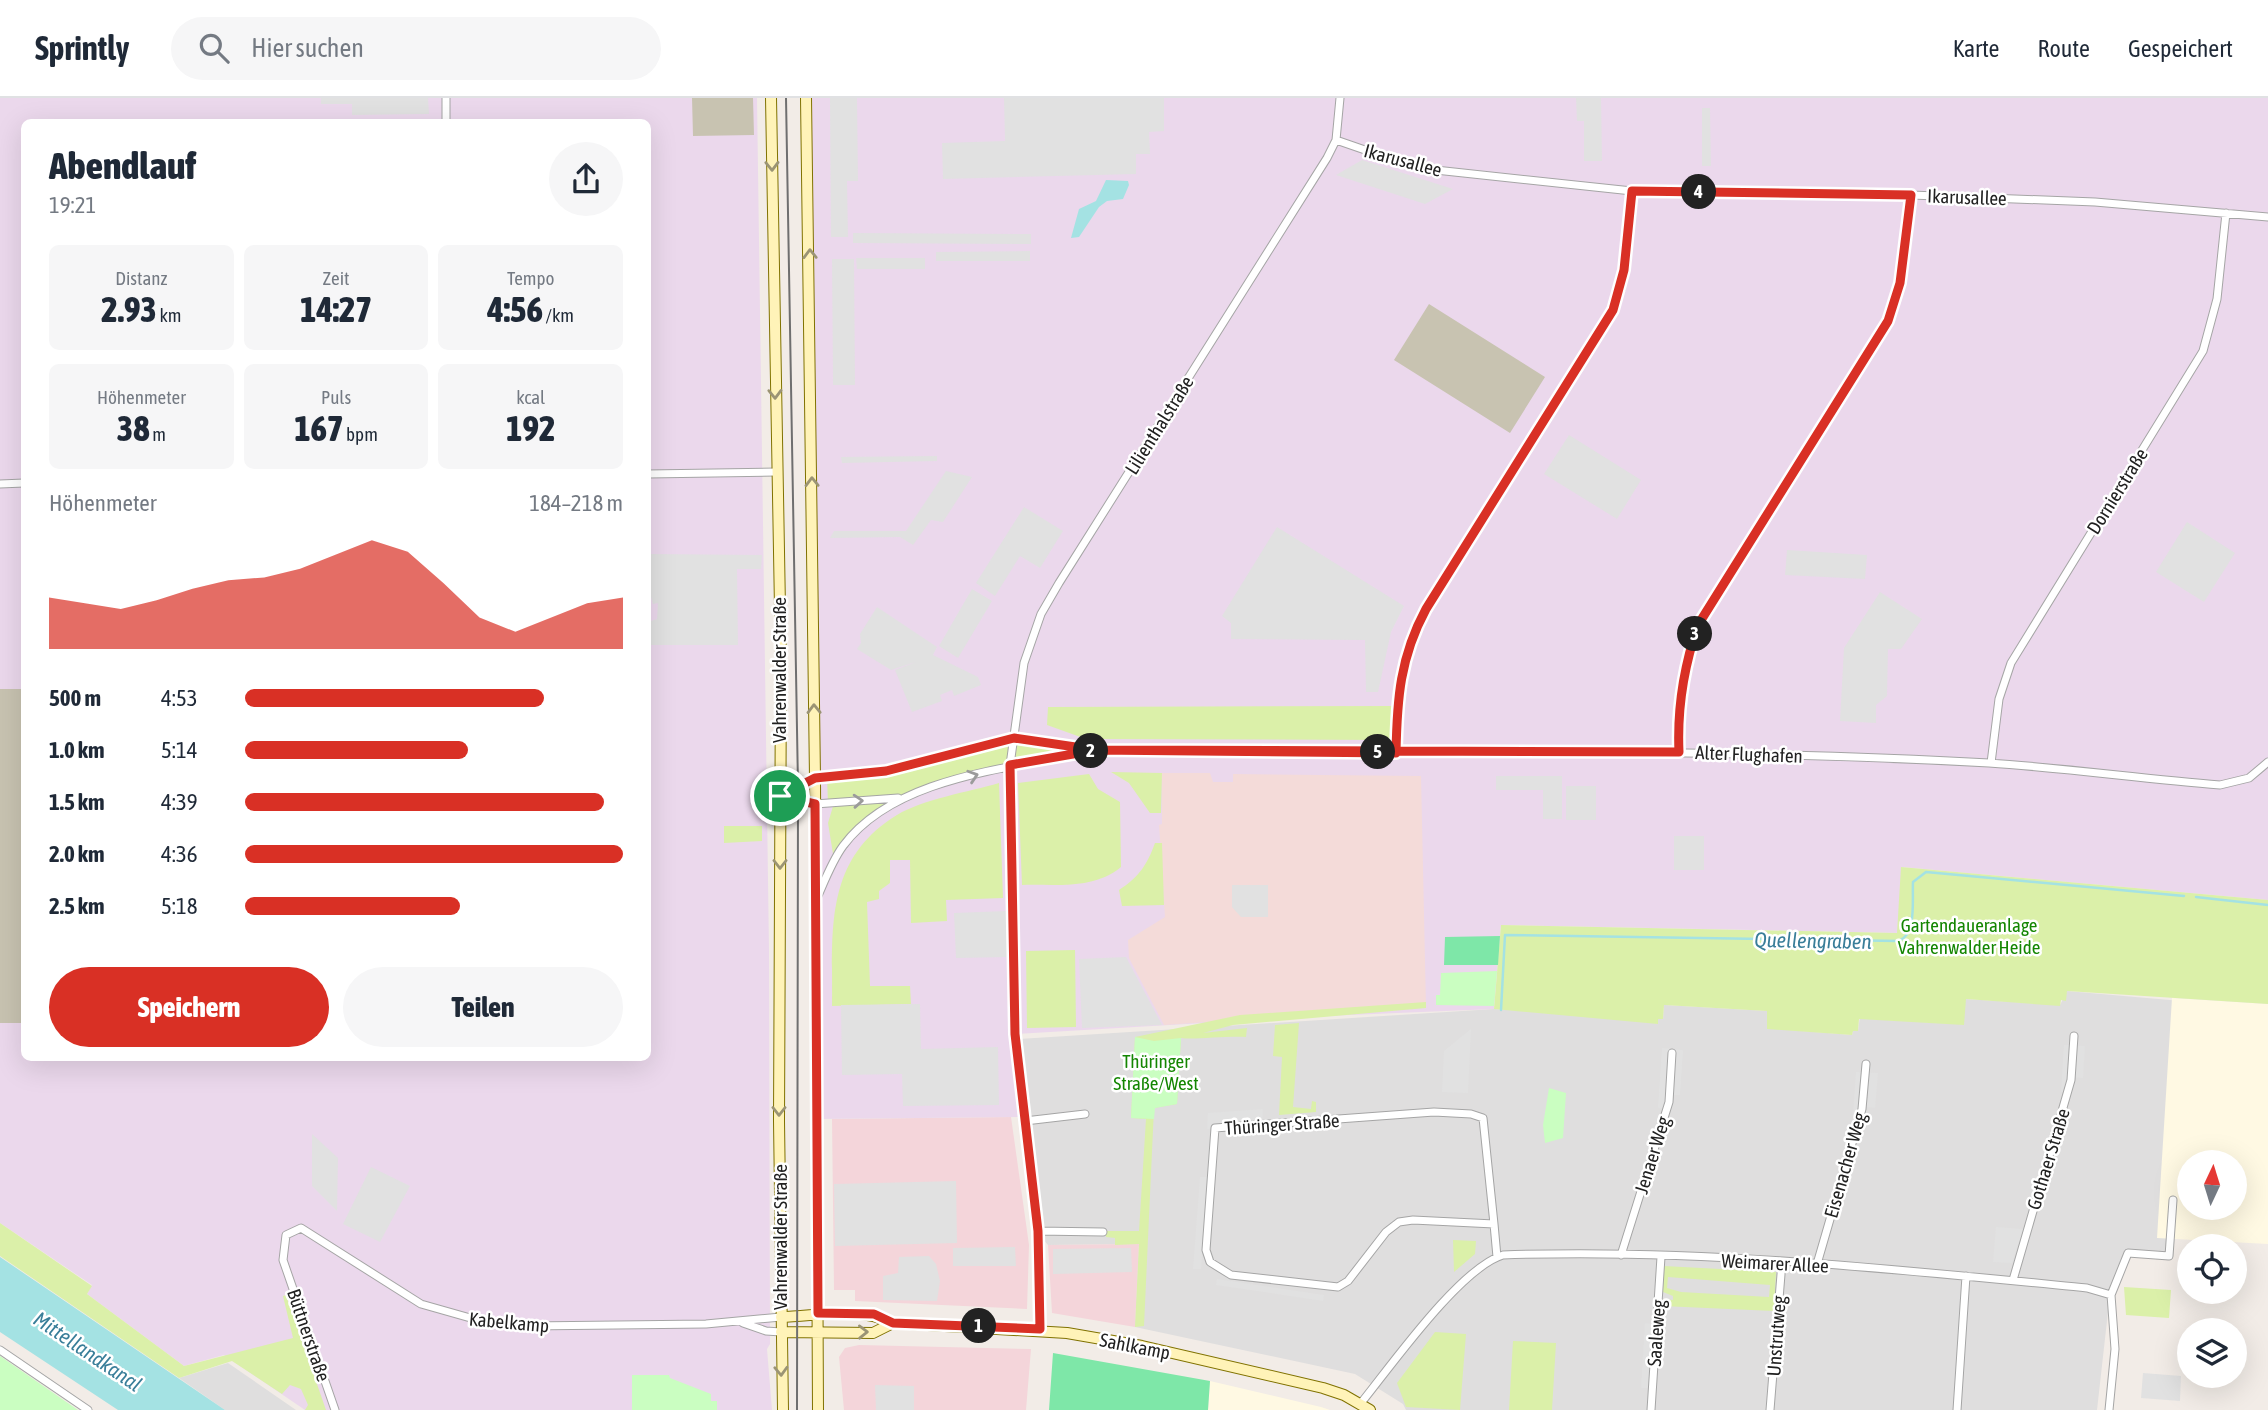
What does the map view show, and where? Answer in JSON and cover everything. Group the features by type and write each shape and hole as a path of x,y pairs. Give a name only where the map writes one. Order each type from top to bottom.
{"main road":[{"name":"Vahrenwalder Straße","path":"771,98 781,665 783,1410"},
{"name":"Vahrenwalder Straße","path":"807,98 815,778 818,1410"},
{"path":"780,796 815,778"},
{"path":"780,796 815,804"},
{"name":"Sahlkamp","path":"781,1317 818,1313 874,1314 893,1323 1040,1329 1220,1364 1323,1388 1367,1408"},
{"name":"Sahlkamp","path":"781,1332 873,1333 893,1323"}],"street":[{"path":"446,98 446,119"},
{"name":"Lilienthalstraße","path":"1040,1329 1038,1231 1015,1034 1010,765 1024,663 1041,614 1336,140 1340,98"},
{"name":"Ikarusallee","path":"1336,140 1417,167 1632,191 1911,195 2108,202 2268,217"},
{"path":"1396,753 1397,720 1406,649 1426,609 1613,310 1622,279 1632,191"},
{"path":"1679,752 1681,697 1687,662 1698,625 1888,321 1900,283 1911,195"},
{"name":"Dornierstraße","path":"1991,763 1999,699 2011,663 2203,351 2217,299 2226,213"},
{"path":"651,474 776,472"},
{"path":"0,484 21,483"},
{"name":"Alter Flughafen","path":"815,778 886,771 1014,738 1096,750 1679,752 1991,763 2220,785 2249,778 2268,762"},
{"name":"Alter Flughafen","path":"815,804 902,798 1010,765 1096,750"},
{"name":"Alter Flughafen","path":"816,901 834,860 849,839 867,820 902,798"},
{"name":"Gothaer Straße","path":"2013,1280 2071,1080 2074,1036"},
{"name":"Jenaer Weg","path":"1621,1255 1669,1101 1672,1053"},
{"name":"Eisenacher Weg","path":"1817,1264 1862,1109 1866,1064"},
{"name":"Thüringer Straße","path":"1494,1224 1413,1220 1399,1222 1386,1232 1348,1281 1338,1287 1231,1275 1210,1262 1206,1250 1215,1128 1434,1112 1471,1114 1483,1118 1486,1127 1497,1257"},
{"path":"1025,1121 1085,1114"},
{"path":"2109,1410 2115,1349 2111,1295 2128,1253 2169,1256 2173,1200"},
{"name":"Kabelkamp","path":"283,1260 286,1235 301,1228 421,1304 488,1323 528,1326 743,1322 781,1317"},
{"path":"1038,1231 1103,1232"},
{"name":"Weimarer Allee","path":"1497,1257 1621,1255 1817,1264 2013,1280 2087,1288 2111,1295"},
{"path":"1367,1408 1452,1291 1485,1263 1497,1257"},
{"name":"Saaleweg","path":"1651,1410 1661,1257"},
{"name":"Büttnerstraße","path":"283,1260 335,1410"},
{"name":"Unstrutweg","path":"1770,1410 1782,1262"},
{"path":"1957,1410 1966,1276"},
{"name":"Kabelkamp","path":"743,1322 766,1331 781,1332"},
{"path":"0,1350 88,1410"}],"shaded area":[{"path":"0,98 757,98 769,950 770,1344 767,1349 772,1410 305,1410 224,1355 184,1366 87,1294 92,1285 0,1223"},
{"path":"321,98 428,98 429,114 352,115 352,104 321,104"},
{"path":"692,98 753,98 754,135 693,136"},
{"path":"806,98 2268,98 2268,900 1902,867 1898,933 1501,925 1494,1009 1015,1034 1025,1117 816,1119"},
{"path":"830,98 857,98 858,181 847,181 848,237 831,237"},
{"path":"1004,98 1164,98 1164,131 1149,132 1150,154 1136,154 1136,174 943,179 942,143 1005,141"},
{"path":"1576,98 1601,98 1602,161 1584,161 1584,121 1577,121"},
{"path":"1702,108 1710,108 1711,166 1702,166"},
{"path":"1362,160 1453,189 1425,204 1336,175"},
{"path":"853,233 1031,234 1031,244 853,243"},
{"path":"1030,251 1030,261 936,261 936,252"},
{"path":"856,258 925,258 925,269 857,269"},
{"path":"832,259 854,259 855,385 833,385"},
{"path":"1429,304 1545,377 1510,433 1394,360"},
{"path":"1569,435 1641,480 1617,519 1544,474"},
{"path":"937,456 937,461 842,463 841,457"},
{"path":"946,471 972,477 943,522 931,520 913,545 900,537 830,538 834,531 906,531"},
{"path":"1024,507 1063,531 1040,568 1020,556 995,596 976,583"},
{"path":"2187,522 2235,553 2204,602 2156,572"},
{"path":"1277,527 1404,606 1391,632 1378,692 1366,692 1365,640 1231,639 1231,623 1222,616"},
{"path":"1787,550 1867,555 1865,579 1785,575"},
{"path":"651,554 762,555 761,569 737,569 738,645 651,645 651,621 657,619 658,603 653,604"},
{"path":"972,589 992,601 958,658 939,646"},
{"path":"1880,592 1922,619 1901,649 1888,649 1887,696 1876,705 1876,723 1840,721 1844,648"},
{"path":"877,607 937,647 933,655 978,677 981,685 954,696 952,690 940,695 942,701 912,712 895,670 916,662 891,670 857,649 861,643 860,634"},
{"path":"0,689 21,689 21,1023 0,1023"},
{"path":"1162,773 1210,773 1213,782 1233,782 1233,774 1421,776 1426,1007 1164,1025 1129,958 1128,940 1165,917 1159,825 1162,824"},
{"path":"1496,776 1562,776 1562,819 1543,819 1543,790 1496,790"},
{"path":"1566,786 1596,786 1596,820 1566,820"},
{"path":"1674,836 1704,836 1704,870 1674,870"},
{"path":"1232,885 1268,885 1268,917 1241,917 1232,907"},
{"path":"1007,911 1009,957 956,958 954,913"},
{"path":"1126,957 1162,1025 1082,1028 1079,959"},
{"path":"2067,991 2181,1001 2166,1252 2130,1250 2108,1312 2097,1410 1406,1410 1403,1404 1355,1374 1135,1327 1139,1244 1048,1245 1039,1235 1019,1039 1494,1009 1663,1019 1664,1005 1768,1011 1767,1028 1852,1035 1853,1031 1858,1031 1860,1016 1965,999 2060,1005"},
{"path":"2172,998 2268,1004 2268,1244 2247,1243 2247,1234 2177,1234 2177,1239 2157,1238"},
{"path":"920,1004 921,1049 998,1047 999,1105 903,1106 902,1074 842,1075 841,1005"},
{"path":"1471,1029 1468,1093 1442,1092 1444,1051"},
{"path":"2064,1045 2085,1046 2083,1078 2069,1077 2065,1092 2061,1092"},
{"path":"1662,1048 1683,1050 1680,1095 1673,1095 1668,1109 1658,1108"},
{"path":"1856,1072 1878,1073 1875,1108 1867,1107 1866,1116 1853,1115"},
{"path":"1263,1109 1262,1125 1207,1129 1208,1113"},
{"path":"1011,1117 1029,1245 1027,1309 855,1301 855,1290 834,1290 832,1119"},
{"path":"312,1134 338,1158 337,1211 312,1186"},
{"path":"371,1167 410,1186 380,1242 343,1224"},
{"path":"1200,1177 1208,1177 1201,1269 1193,1269"},
{"path":"956,1181 957,1243 835,1246 834,1184"},
{"path":"1996,1227 2023,1229 2012,1263 1993,1262"},
{"path":"1139,1244 1135,1327 1052,1313 1048,1245"},
{"path":"1015,1247 1016,1266 953,1266 953,1248"},
{"path":"1131,1248 1132,1272 1053,1274 1053,1249"},
{"path":"929,1256 936,1264 940,1281 937,1301 883,1300 883,1276 898,1273 899,1257"},
{"path":"1217,1279 1324,1295 1323,1301 1216,1285"},
{"path":"1645,1323 1653,1324 1649,1388 1641,1388"},
{"path":"859,1345 1031,1349 1026,1410 844,1410 839,1357 845,1348"},
{"path":"228,1363 296,1410 225,1410 179,1378"},
{"path":"2143,1373 2177,1376 2180,1401 2141,1398"},
{"path":"1210,1381 1321,1407 1330,1410 1208,1410"},
{"path":"875,1385 914,1386 914,1410 876,1410"}],"green space":[{"path":"1398,706 1397,740 1086,739 1047,725 1048,707"},
{"path":"1014,738 1096,750 953,782 882,809 834,860 828,823 834,803 828,803 827,777 886,771"},
{"path":"1111,772 1162,773 1161,813 1150,813 1129,783"},
{"path":"1089,774 1098,789 1120,802 1121,867 1087,883 1022,885 1018,783"},
{"path":"999,783 1003,898 946,900 947,921 911,923 910,860 890,860 890,883 879,891 879,899 867,902 870,986 910,986 911,1004 832,1006 833,925 844,876 856,853 873,833 908,809"},
{"path":"724,826 762,826 762,841 724,843"},
{"path":"1155,843 1162,843 1164,905 1122,906 1119,890 1142,870"},
{"name":"Gartendaueranlage Vahrenwalder Heide","path":"1901,867 2268,900 2268,1004 2067,991 2066,1001 2061,1000 2060,1006 1966,999 1964,1025 1859,1019 1858,1031 1853,1031 1852,1035 1767,1029 1767,1011 1664,1005 1663,1019 1658,1019 1658,1024 1494,1009 1501,925 1897,933"},
{"path":"1500,936 1498,965 1444,965 1445,937"},
{"path":"1075,950 1076,1027 1027,1028 1026,951"},
{"path":"1497,971 1494,1006 1436,1005 1436,995 1440,995 1441,973"},
{"path":"1426,1002 1426,1008 1233,1025 1203,1033 1247,1028 1246,1037 1181,1038 1177,1104 1154,1108 1144,1326 1135,1327 1139,1244 1115,1245 1115,1238 1106,1237 1106,1231 1139,1231 1146,1119 1131,1118 1135,1037 1240,1015"},
{"path":"1299,1023 1293,1107 1311,1109 1312,1101 1316,1102 1316,1112 1279,1115 1282,1057 1273,1056 1275,1025"},
{"name":"Thüringer Straße/West","path":"1135,1037 1154,1041 1181,1038 1177,1104 1155,1108 1154,1119 1131,1118"},
{"path":"1549,1088 1566,1093 1563,1138 1545,1143 1543,1125"},
{"path":"0,1223 92,1286 87,1294 184,1366 293,1338 283,1296 286,1295 326,1410 305,1410 308,1405 301,1389 290,1385 282,1394 232,1361 179,1378 0,1256"},
{"path":"1453,1240 1476,1241 1475,1254 1454,1272"},
{"path":"1664,1266 1776,1272 1774,1311 1662,1306 1663,1299 1673,1300 1673,1296 1663,1292","holes":["1668,1277 1770,1285 1769,1297 1681,1292 1667,1288"]},
{"path":"2124,1287 2171,1290 2169,1318 2126,1315"},
{"path":"1435,1332 1466,1334 1460,1410 1406,1407 1397,1383"},
{"path":"1513,1341 1556,1343 1552,1410 1509,1410"},
{"path":"1053,1353 1210,1381 1208,1410 1049,1410"},
{"path":"0,1356 78,1410 0,1410"},
{"path":"632,1375 669,1375 670,1378 711,1394 711,1401 717,1401 717,1410 632,1410"}],"water":[{"path":"1106,180 1128,181 1123,199 1107,201 1099,207 1079,237 1071,238 1079,209 1096,201"},
{"name":"Mittellandkanal","path":"0,1257 225,1410 118,1410 0,1332"}],"waterway":[{"name":"Quellengraben","path":"1501,1010 1505,935 1899,941 1905,937 1911,924 1913,882 1926,872 2184,896"},
{"name":"Quellengraben","path":"2196,897 2268,905"}],"tram line":[{"path":"786,98 798,786 797,1410"}],"route":[{"path":"780,796 815,778 886,771 1014,738 1044,740 1096,750 1223,751 1396,753 1397,720 1406,649 1426,609 1613,310 1621,289 1632,191 1911,195 1900,283 1888,321 1698,625 1687,662 1679,709 1679,752 1396,753 1096,750 1010,765 1015,1034 1038,1231 1040,1329 893,1323 874,1314 818,1313 815,804 780,796"}]}
